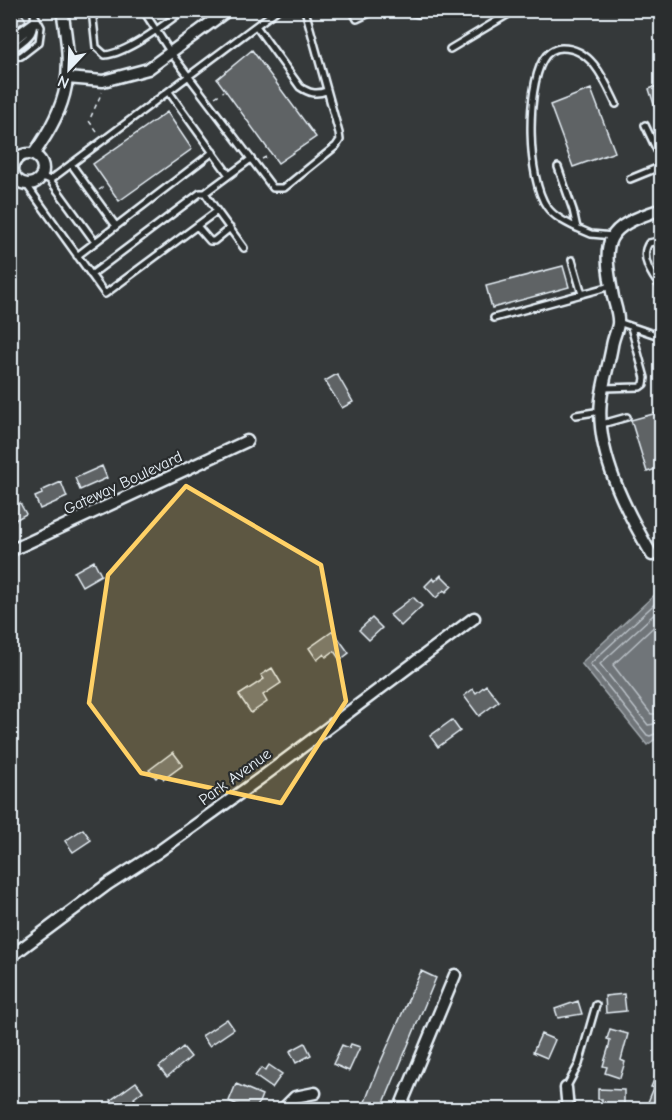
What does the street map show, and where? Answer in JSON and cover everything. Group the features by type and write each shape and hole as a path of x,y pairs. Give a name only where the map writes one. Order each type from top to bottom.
{"street":[{"path":"33,154 60,112 67,78 69,53 62,10"},
{"path":"67,78 103,81 148,69 228,10"},
{"path":"23,154 33,154 38,157 43,166 46,178 26,184 17,179 12,165 23,154"},
{"path":"652,555 633,523 613,473 604,447 600,424 604,388 618,322 607,251 613,236 629,221 662,209"},
{"name":"Gateway Boulevard","path":"10,551 247,441"},
{"name":"Park Avenue","path":"10,957 108,884 158,852 265,775 474,618"},
{"path":"399,1110 455,975"},
{"path":"566,1088 568,1110"},
{"path":"282,1110 295,1097 315,1093"}],"lane":[{"path":"92,10 96,47 105,55 114,54 156,31 184,10"},
{"path":"143,10 188,76 273,188 277,189 284,188 336,146 340,140 305,10"},
{"path":"95,242 46,178 71,164 277,10"},
{"path":"352,10 357,20 376,10"},
{"path":"401,10 418,14 425,10"},
{"path":"450,49 516,10"},
{"path":"10,38 35,18"},
{"path":"10,45 35,18"},
{"path":"10,51 32,35 35,18"},
{"path":"10,57 21,56 39,42 40,27 35,18"},
{"path":"256,26 300,87 318,94 327,92"},
{"path":"613,236 591,234 554,215 538,189 533,168 533,98 535,82 543,60 554,49 562,48 573,49 587,56 604,80 616,104"},
{"path":"169,92 229,175"},
{"path":"645,125 662,161"},
{"path":"77,256 213,152"},
{"path":"91,275 200,193 205,193 251,159"},
{"path":"71,164 116,226"},
{"path":"630,179 662,166"},
{"path":"558,167 577,228"},
{"path":"26,184 105,294 217,211"},
{"path":"205,193 244,248"},
{"path":"196,226 210,241 214,241 230,228"},
{"path":"662,240 649,243 645,249 651,275 662,289"},
{"path":"572,260 582,294"},
{"path":"494,318 611,286"},
{"path":"618,322 662,337"},
{"path":"604,388 640,387 644,384 645,378 631,327"},
{"path":"576,416 601,411"},
{"path":"600,424 627,417"},
{"path":"566,1088 579,1064 596,1005"}],"path":[{"path":"208,102 224,91"},
{"path":"97,132 90,121 102,92"},
{"path":"262,159 270,155"},
{"path":"99,190 105,186"}],"highlighted area":[{"path":"186,486 321,565 346,701 281,803 141,773 89,703 108,575"}],"water":[{"path":"661,589 661,735 647,745 581,663"}],"building":[{"path":"10,10 19,10 26,20 10,32"},
{"path":"252,50 316,137 278,163 217,79"},
{"path":"660,85 662,91 660,123 649,89"},
{"path":"591,89 615,152 573,167 550,105"},
{"path":"167,112 192,149 119,201 93,164"},
{"path":"563,266 569,287 492,308 486,286"},
{"path":"337,374 353,402 342,408 325,381"},
{"path":"657,413 662,428 662,467 647,472 631,420"},
{"path":"102,466 107,478 80,490 75,478"},
{"path":"61,482 67,497 40,509 35,497 42,494 41,491"},
{"path":"20,503 26,514 10,523 10,507"},
{"path":"94,561 101,575 82,586 74,572"},
{"path":"441,575 452,586 436,598 425,586 433,578 435,581"},
{"path":"413,597 422,606 401,626 390,615"},
{"path":"372,618 382,628 369,640 359,630"},
{"path":"333,631 349,653 340,660 334,651 326,657 324,654 317,660 309,648"},
{"path":"272,668 281,683 263,695 267,702 251,713 239,695 264,679 261,675"},
{"path":"486,685 499,701 479,716 464,696 473,689 476,693"},
{"path":"452,720 460,731 438,747 430,736"},
{"path":"173,752 183,765 164,779 160,774 156,778 149,770"},
{"path":"83,829 91,840 73,852 65,841"},
{"path":"421,971 436,978 381,1110 362,1110 377,1070"},
{"path":"624,994 626,1011 606,1013 605,996"},
{"path":"578,1001 582,1014 558,1018 555,1009"},
{"path":"227,1019 234,1029 209,1046 202,1036"},
{"path":"610,1029 628,1034 621,1060 625,1062 620,1078 605,1073 607,1067 603,1066 609,1046 610,1040 607,1039"},
{"path":"541,1034 555,1040 547,1058 533,1052"},
{"path":"305,1043 311,1055 296,1063 290,1051"},
{"path":"351,1044 360,1047 349,1071 333,1064 342,1045 349,1048"},
{"path":"183,1047 191,1057 167,1077 159,1067"},
{"path":"662,1061 662,1090 651,1087"},
{"path":"269,1065 282,1074 272,1088 255,1076 261,1068 265,1071"},
{"path":"136,1082 143,1091 134,1098 139,1104 131,1110 118,1110 111,1100"},
{"path":"236,1084 262,1095 256,1110 248,1110 229,1101"},
{"path":"598,1089 624,1090 624,1107 602,1106 602,1099 598,1099"},
{"path":"653,1090 662,1091 662,1107 648,1102"}]}
